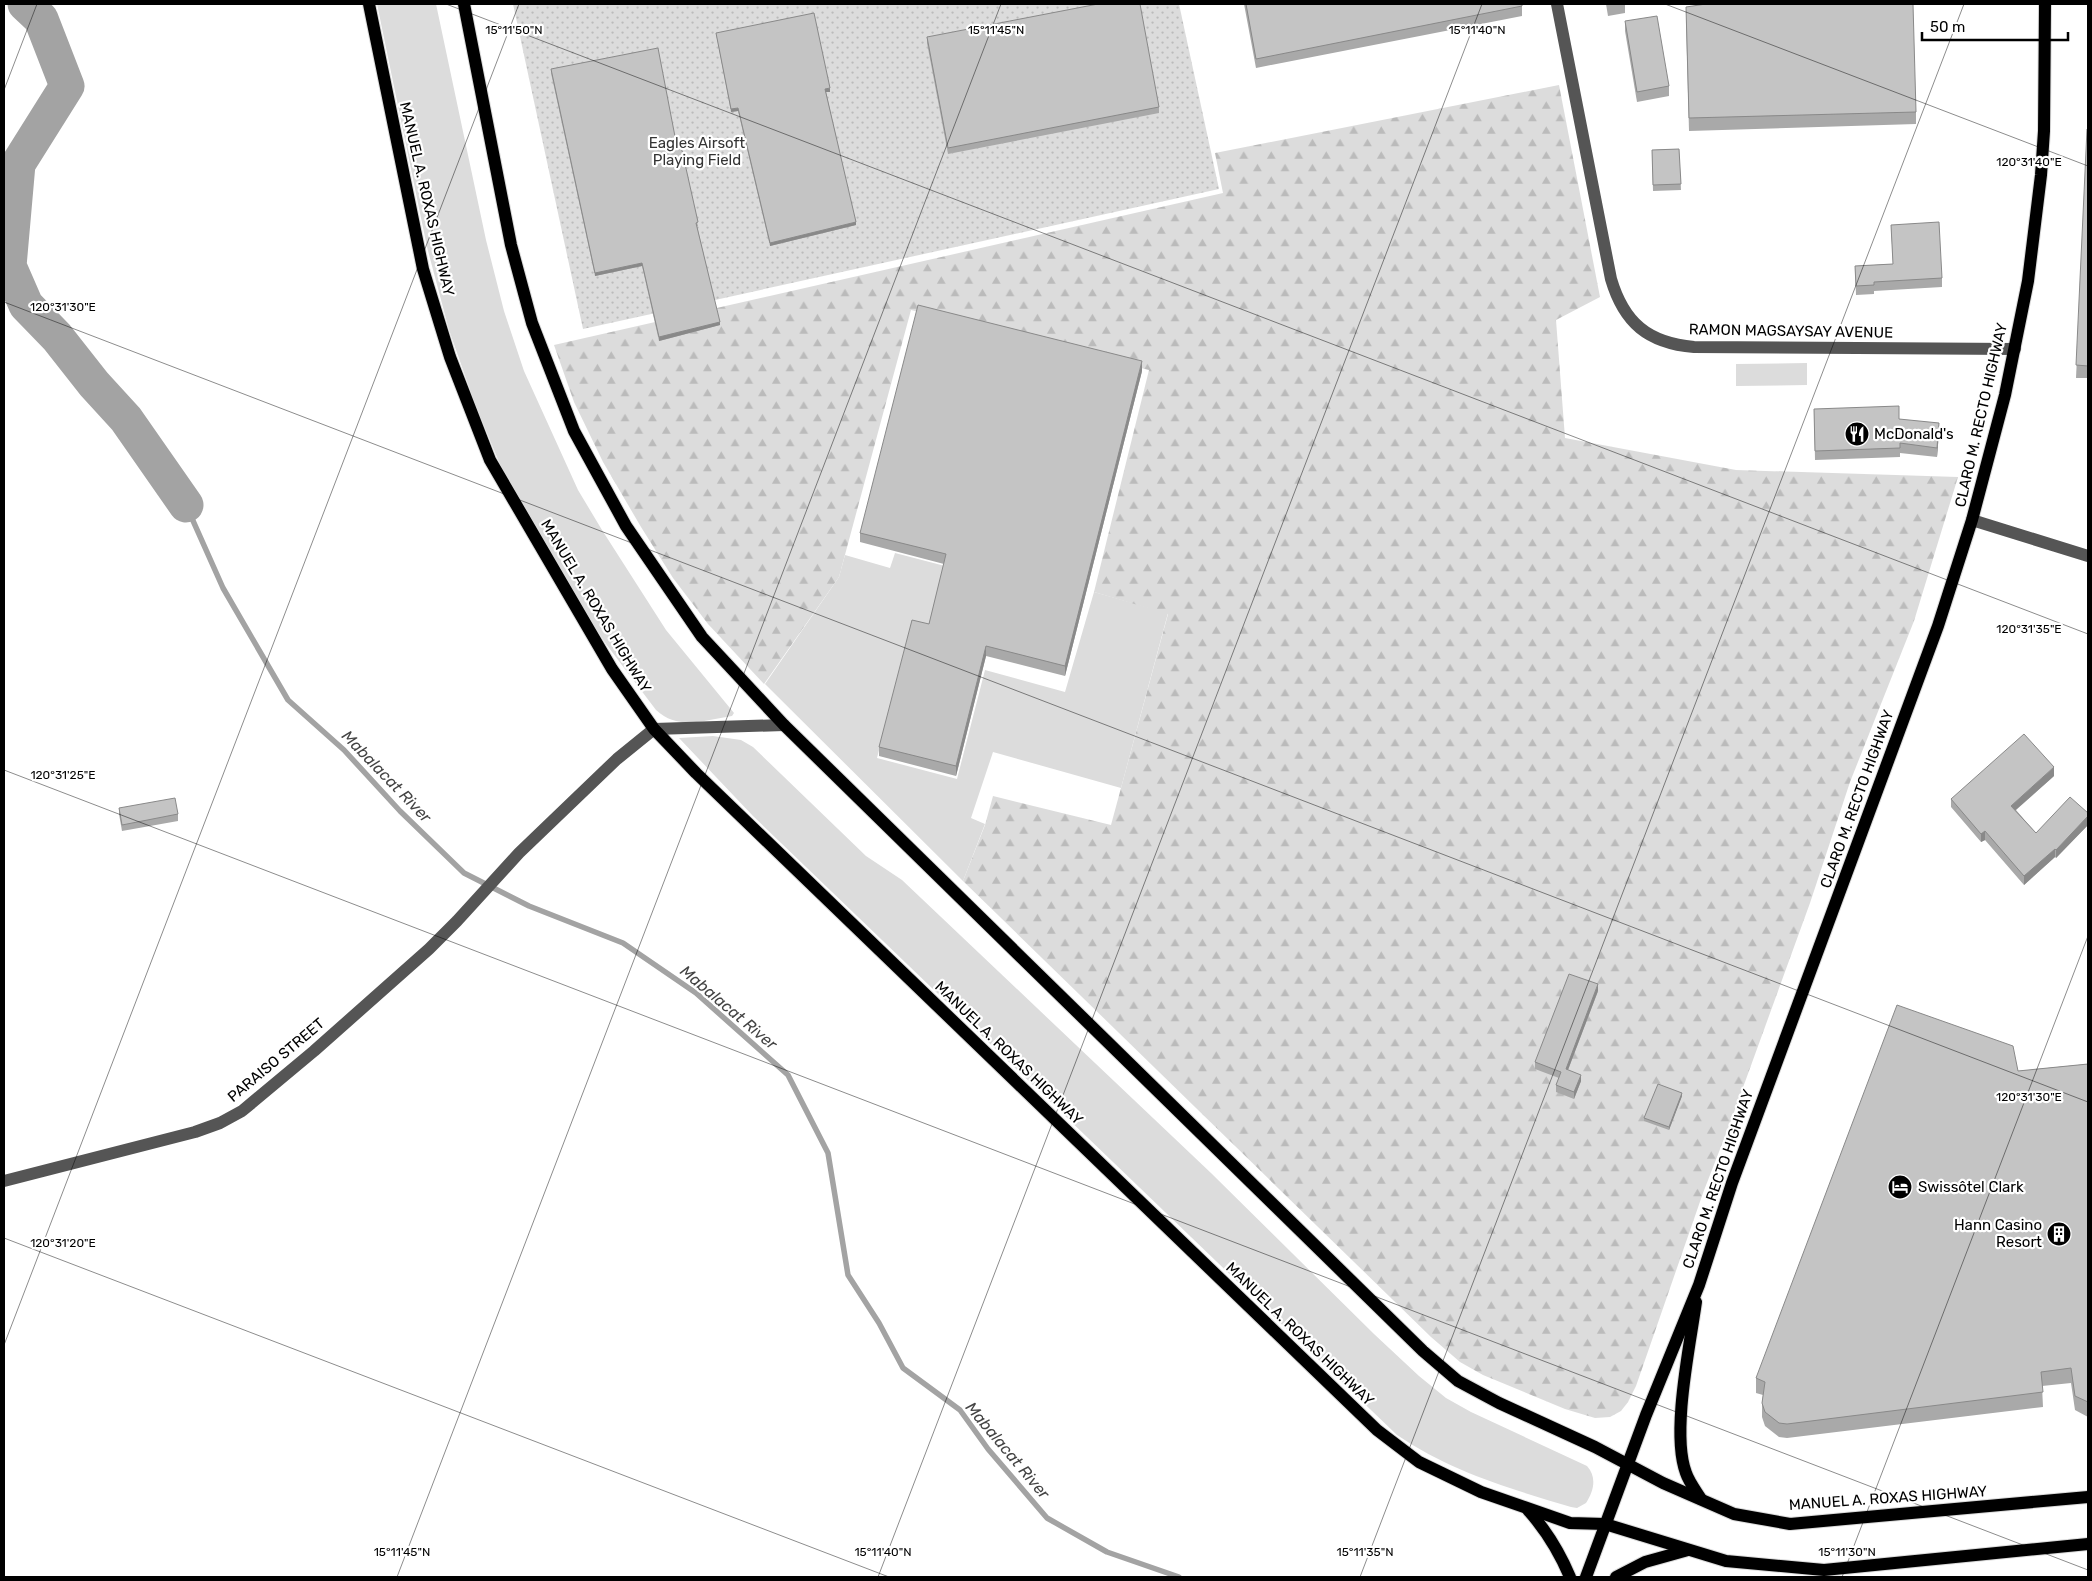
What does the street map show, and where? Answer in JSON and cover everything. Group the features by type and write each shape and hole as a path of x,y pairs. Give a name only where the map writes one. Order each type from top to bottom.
{"main road":[{"name":"MANUEL A. ROXAS HIGHWAY","path":"369,4 423,269 450,357 490,460 612,669 654,729 703,780 1377,1430 1419,1462 1481,1492 1570,1523 1605,1524 1726,1561 1824,1570 2088,1544"},
{"name":"MANUEL A. ROXAS HIGHWAY","path":"464,4 510,245 532,323 574,431 626,526 702,637 784,725 1424,1352 1458,1381 1499,1403 1734,1514 1790,1524 2088,1497"},
{"name":"CLARO M. RECTO HIGHWAY","path":"1586,1577 1699,1285 1732,1183 1938,626 1972,520 1993,443 2015,349 2028,281 2041,175 2044,131 2045,4"},
{"path":"1699,1285 1680,1429 1682,1458 1686,1473 1701,1499"},
{"path":"1526,1508 1545,1529 1560,1554 1570,1577"},
{"path":"1616,1577 1645,1562 1690,1550"}],"street":[{"name":"RAMON MAGSAYSAY AVENUE","path":"1557,4 1616,298 1628,317 1644,332 1675,345 1694,347 2015,349"},
{"path":"1972,520 2088,556"},
{"path":"654,729 784,725"},
{"name":"PARAISO STREET","path":"4,1182 195,1132 242,1111 264,1094 428,949 457,921 519,852 617,759 654,729"}],"green space":[{"path":"377,4 436,4 486,240 504,311 524,371 578,490 602,530 666,630 734,713 732,716 683,722 665,716 656,710 606,644 575,597 499,462 475,404 449,330 427,247"},
{"name":"Eagles Airsoft Playing Field","path":"513,4 1179,4 1219,189 583,329"},
{"path":"1559,85 1600,297 1556,320 1565,438 1736,470 1958,477 1914,621 1850,782 1810,903 1703,1193 1636,1386 1621,1411 1610,1417 1595,1418 1565,1409 1483,1375 1460,1362 1431,1337 963,881 985,825 993,796 1111,825 1168,614 1094,592 1149,370 911,310 839,577 764,684 708,624 673,578 641,527 603,462 574,402 554,345 1223,193 1215,153"},
{"path":"1807,363 1807,385 1736,386 1736,364"},
{"path":"895,553 945,566 927,632 910,628 877,758 957,779 985,670 1065,692 1094,592 1168,613 1121,788 993,752 971,818 985,824 963,881 765,684 839,577 845,555 890,568"},
{"path":"713,736 741,740 753,747 866,856 902,880 1211,1173 1419,1376 1446,1398 1471,1412 1587,1466 1592,1475 1593,1484 1591,1494 1586,1503 1577,1508 1571,1507 1503,1486 1439,1459 1397,1435 753,816 679,738"}],"building":[{"path":"1098,4 1140,4 1159,107 948,148 927,37"},
{"path":"1246,4 1522,4 1522,6 1256,59"},
{"path":"1706,4 1913,4 1916,112 1689,118 1686,7"},
{"path":"814,13 830,88 825,89 856,222 770,243 738,108 731,109 716,33"},
{"path":"1657,16 1669,86 1637,92 1625,21"},
{"path":"658,48 677,147 681,146 698,222 696,223 720,322 659,337 642,263 595,273 551,69"},
{"path":"2088,129 2088,366 2076,365"},
{"path":"1679,149 1681,184 1653,185 1652,150"},
{"path":"1939,222 1942,278 1874,282 1874,285 1856,286 1855,266 1893,264 1891,225"},
{"path":"918,305 1142,361 1065,666 986,646 956,766 879,747 912,620 929,624 946,554 860,533"},
{"name":"McDonald's","path":"1899,406 1899,419 1939,423 1937,448 1900,443 1900,448 1815,451 1814,409"},
{"path":"2024,734 2054,767 2011,806 2036,833 2070,797 2088,813 2088,816 2056,850 2024,876 1985,831 1981,834 1951,799"},
{"path":"175,798 178,814 122,825 119,808"},
{"path":"1569,974 1598,984 1566,1069 1581,1075 1574,1092 1556,1085 1561,1072 1535,1062"},
{"name":"Swissôtel Clark","path":"1897,1005 2013,1046 2018,1071 2088,1064 2088,1402 2075,1396 2071,1368 2041,1372 2043,1392 1787,1424 1779,1423 1765,1412 1762,1403 1765,1382 1756,1378"},
{"path":"1658,1084 1682,1093 1669,1127 1644,1118"}],"waterway":[{"path":"25,4 41,19 67,86 18,164 9,266 26,305 57,337 94,384 126,419 186,505"},
{"name":"Mabalacat River","path":"186,505 223,588 288,700 344,750 400,811 464,873 529,906 623,943 696,993 788,1075 828,1153 848,1275 879,1323 903,1368 960,1410 988,1449 1047,1518 1107,1552 1179,1577"}],"place":[{"name":"McDonald's","path":"1857,434"},
{"name":"Swissôtel Clark","path":"1900,1187"},
{"name":"Hann Casino Resort","path":"2059,1234"}]}
